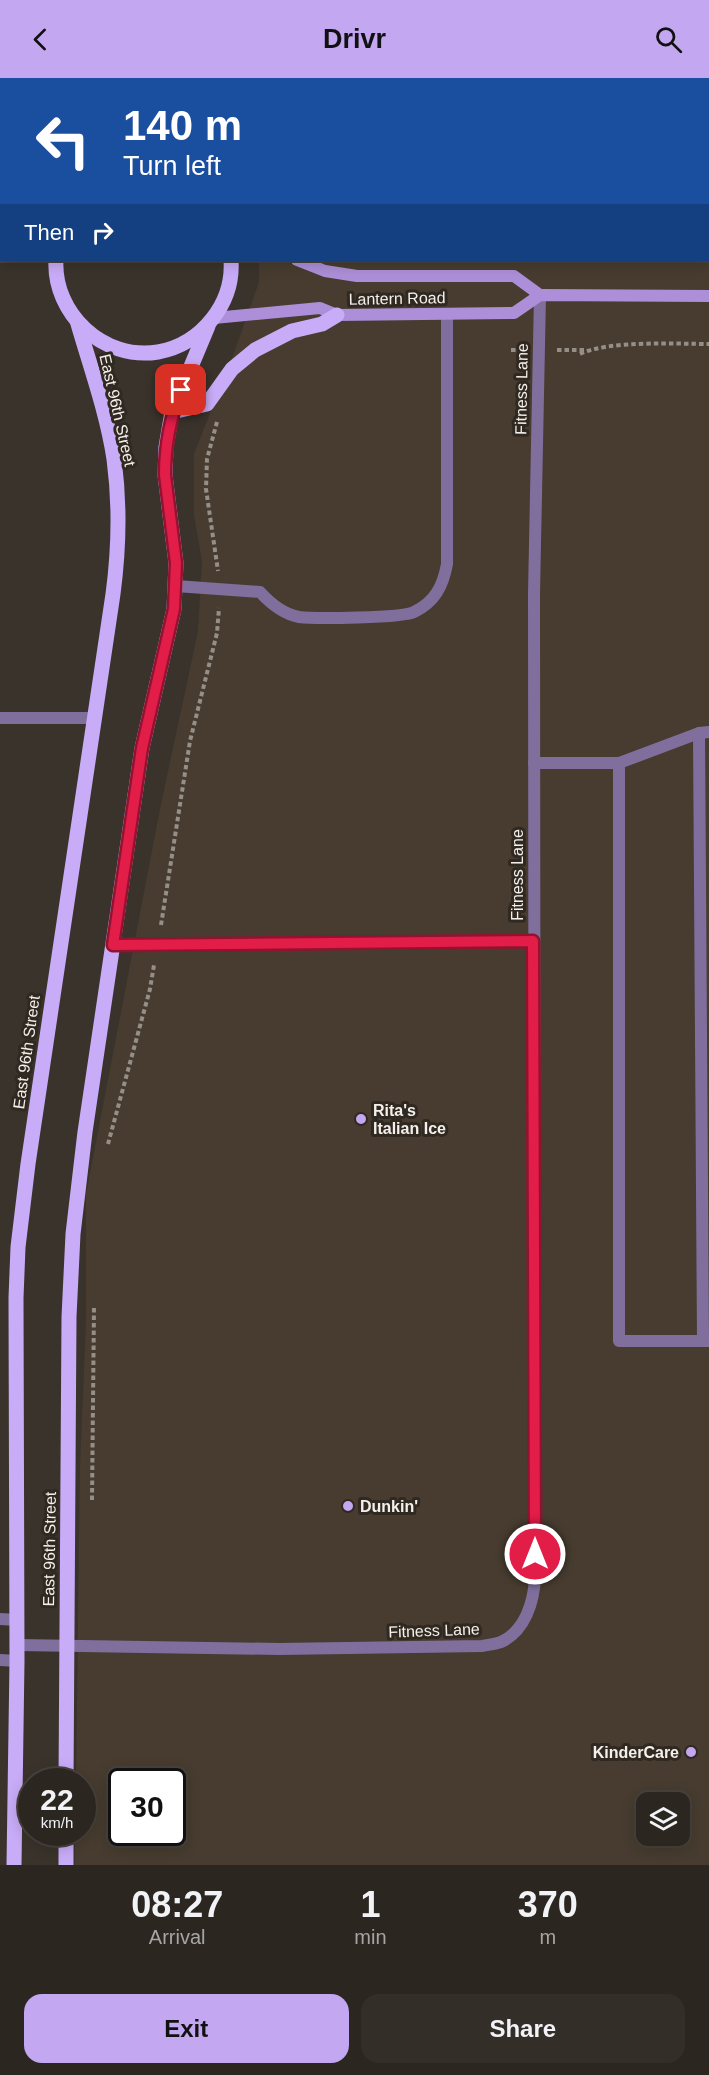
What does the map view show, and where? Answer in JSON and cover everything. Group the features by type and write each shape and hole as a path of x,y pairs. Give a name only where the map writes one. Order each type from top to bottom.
{"main road":[{"path":"56,261 56,272 63,300 78,324 101,342 128,351 157,352 184,343 211,322"},
{"name":"East 96th Street","path":"66,1768 69,1317 73,1234 84,1142 142,748 174,609 175,548 165,475 166,447 172,412 211,322 224,301 232,273 231,261"},
{"path":"172,412 207,404 232,369 266,343 292,331 322,324 337,315"},
{"name":"East 96th Street","path":"15,1865 18,1247 31,1141 116,569 118,501 114,457 78,324"},
{"path":"66,1846 66,1865"}],"street":[{"name":"Lantern Road","path":"211,322 320,308 337,315 514,313 540,296 514,276 357,276 325,271 300,261"},
{"path":"540,296 709,296"},
{"name":"Fitness Lane","path":"17,1645 279,1649 482,1646 501,1642 517,1629 532,1603 535,1577 533,941 535,548 540,296"},
{"path":"176,586 260,592 272,604 298,617 407,615 433,599 440,589 447,564 447,314"},
{"path":"0,718 94,718"},
{"path":"534,763 619,763 704,732 706,1341 619,1341 619,763"},
{"path":"113,945 533,941"},
{"path":"0,1619 17,1620"},
{"path":"0,1660 17,1662"}],"path":[{"path":"580,354 590,350 644,344 709,344"},
{"path":"218,564 212,541 206,489 210,442 221,413"},
{"path":"107,1153 115,1114 150,989 190,741 219,617"},
{"path":"92,1509 94,1298"}],"shaded area":[{"path":"259,261 709,261 709,1865 75,1865 75,1846 96,1846 96,1768 76,1768 80,1467 86,1321 86,1194 160,809 198,631 202,561 194,516 194,454 259,282"}],"place":[{"name":"Rita's Italian Ice","path":"361,1119"},
{"name":"Dunkin'","path":"348,1506"},
{"name":"KinderCare","path":"691,1752"}],"route":[{"path":"181,390 172,412 165,460 176,563 174,609 142,748 113,945 533,941 535,1554"}]}
